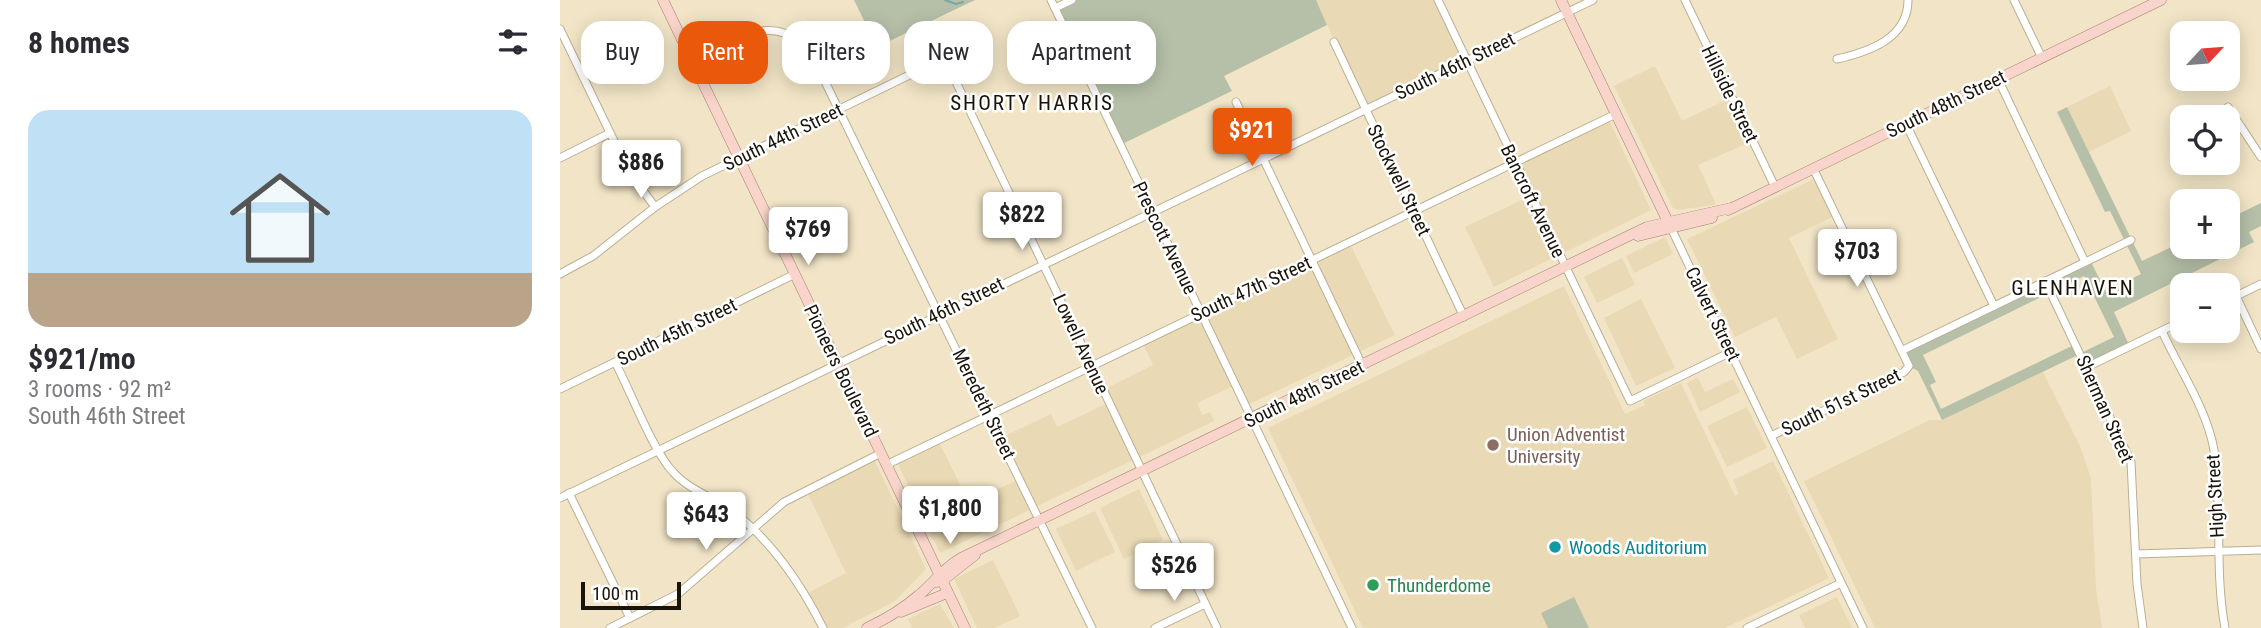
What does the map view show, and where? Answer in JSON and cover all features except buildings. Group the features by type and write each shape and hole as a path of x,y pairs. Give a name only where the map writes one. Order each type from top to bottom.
{"main road":[{"name":"Pioneers Boulevard","path":"663,0 678,32"},
{"name":"Calvert Street","path":"1561,0 1669,224"},
{"name":"South 48th Street","path":"867,628 897,612 980,550 1040,520 1627,238 1669,224 1706,220 2161,0"},
{"name":"Pioneers Boulevard","path":"703,84 881,453 938,579 965,628"},
{"path":"897,612 911,610 947,593"}],"street":[{"path":"1053,4 1072,0"},
{"name":"Bancroft Avenue","path":"1438,0 1630,401 1731,352"},
{"name":"South 46th Street","path":"560,498 658,448 1593,0"},
{"name":"Hillside Street","path":"1685,0 1775,187"},
{"path":"1837,59 1887,40 1896,33 1905,18 1908,0"},
{"path":"2014,0 2042,58"},
{"name":"Prescott Avenue","path":"1053,4 1352,628"},
{"path":"560,29 628,170 655,207"},
{"name":"Meredeth Street","path":"768,30 792,36 811,53 1092,628"},
{"name":"Stockwell Street","path":"1334,42 1464,317"},
{"path":"1998,79 2085,262"},
{"name":"South 44th Street","path":"560,274 608,246 681,189 739,158 904,80"},
{"name":"Lowell Avenue","path":"958,84 1217,628"},
{"path":"1236,102 1362,365"},
{"name":"South 47th Street","path":"886,465 1616,114"},
{"path":"1906,124 1994,306"},
{"path":"2240,125 2261,157"},
{"path":"560,158 610,133"},
{"path":"1814,168 1903,350"},
{"name":"Calvert Street","path":"1669,224 1863,628"},
{"name":"South 51st Street","path":"1771,436 1904,372 1909,366 1903,350 2132,240"},
{"name":"South 45th Street","path":"560,389 795,274"},
{"name":"Sherman Street","path":"2045,281 2131,461 2143,628"},
{"path":"2240,294 2261,284"},
{"path":"2240,304 2261,349"},
{"path":"2087,368 2170,327"},
{"name":"High Street","path":"2162,331 2211,437 2215,463 2217,551 2225,628"},
{"path":"615,362 658,448 675,475 730,510 752,530 800,583 823,628"},
{"path":"610,628 678,594 785,502 881,453"},
{"path":"569,493 630,618"},
{"path":"2136,554 2261,550"},
{"path":"1747,628 1841,583"},
{"path":"1155,628 1205,604"}],"shaded area":[{"path":"1316,0 1438,0 1466,61 1365,109"},
{"path":"1655,66 1682,121 1732,97 1753,141 1698,165 1716,204 1678,210 1673,208 1614,86"},
{"path":"2110,86 2131,131 2089,152 2067,107"},
{"path":"1608,118 1651,210 1494,287 1465,227 1530,196 1514,163"},
{"path":"1818,177 1837,215 1789,238 1838,339 1797,359 1776,317 1735,337 1687,239"},
{"path":"1665,237 1673,254 1634,273 1626,256"},
{"path":"1349,242 1395,335 1245,406 1235,385 1197,403 1202,415 1210,412 1214,421 940,553 896,460 938,440 969,503 1019,479 1000,438 1051,414 1057,427 1108,403 1103,390 1153,365 1142,342"},
{"path":"1622,258 1635,285 1597,303 1584,277"},
{"name":"Union Adventist University","path":"1564,286 1625,414 1645,405 1643,401 1681,383 1735,496 1739,494 1733,480 1773,461 1829,578 1725,628 1363,628 1268,428"},
{"name":"Union Adventist University","path":"1641,299 1675,368 1636,386 1604,318"},
{"path":"2043,372 2080,446 2091,478 2096,588 2102,628 1875,628 1804,481 1930,420 1942,420"},
{"path":"1698,378 1705,392 1733,379 1740,392 1700,412 1687,383"},
{"path":"1747,407 1767,448 1727,467 1707,426"},
{"path":"873,457 926,569 895,601 843,628 823,628 806,594 846,573 806,490"},
{"path":"1139,489 1163,540 1124,559 1100,508"},
{"path":"1095,511 1115,552 1076,571 1056,529"},
{"path":"993,560 1020,616 994,628 977,628 954,579"},
{"path":"1837,597 1852,628 1805,628 1799,615"},
{"path":"940,604 954,628 912,628 908,619"}],"green space":[{"path":"854,0 975,0 931,21 904,21 904,34 890,41 890,21 864,21"},
{"path":"1072,0 1316,0 1327,25 1224,76 1232,91 1120,145 1091,84 1156,84 1156,21 1061,21 1055,8"},
{"path":"2067,107 2142,261 2170,248 2170,259 2220,259 2192,273 2170,273 2170,284 2114,312 2130,347 2087,367 2080,354 1942,420 1918,371 1909,366 1903,350 2090,260 2106,292 2141,274 2110,211 2105,212 2057,112","holes":["2084,276 2114,337 2081,353 2076,344 1941,409 1930,385 1936,382 1923,355"]},
{"path":"2261,203 2261,226 2249,232 2254,242 2240,249 2240,213"},
{"path":"1574,597 1589,628 1548,628 1541,613"}],"waterway":[{"path":"945,0 956,4 963,2"}],"place":[{"name":"Union Adventist University","path":"1493,445"},
{"name":"Woods Auditorium","path":"1555,547"},
{"name":"Thunderdome","path":"1373,585"}],"district":[{"name":"SHORTY HARRIS","path":"1032,103"},
{"name":"GLENHAVEN","path":"2073,288"}]}
